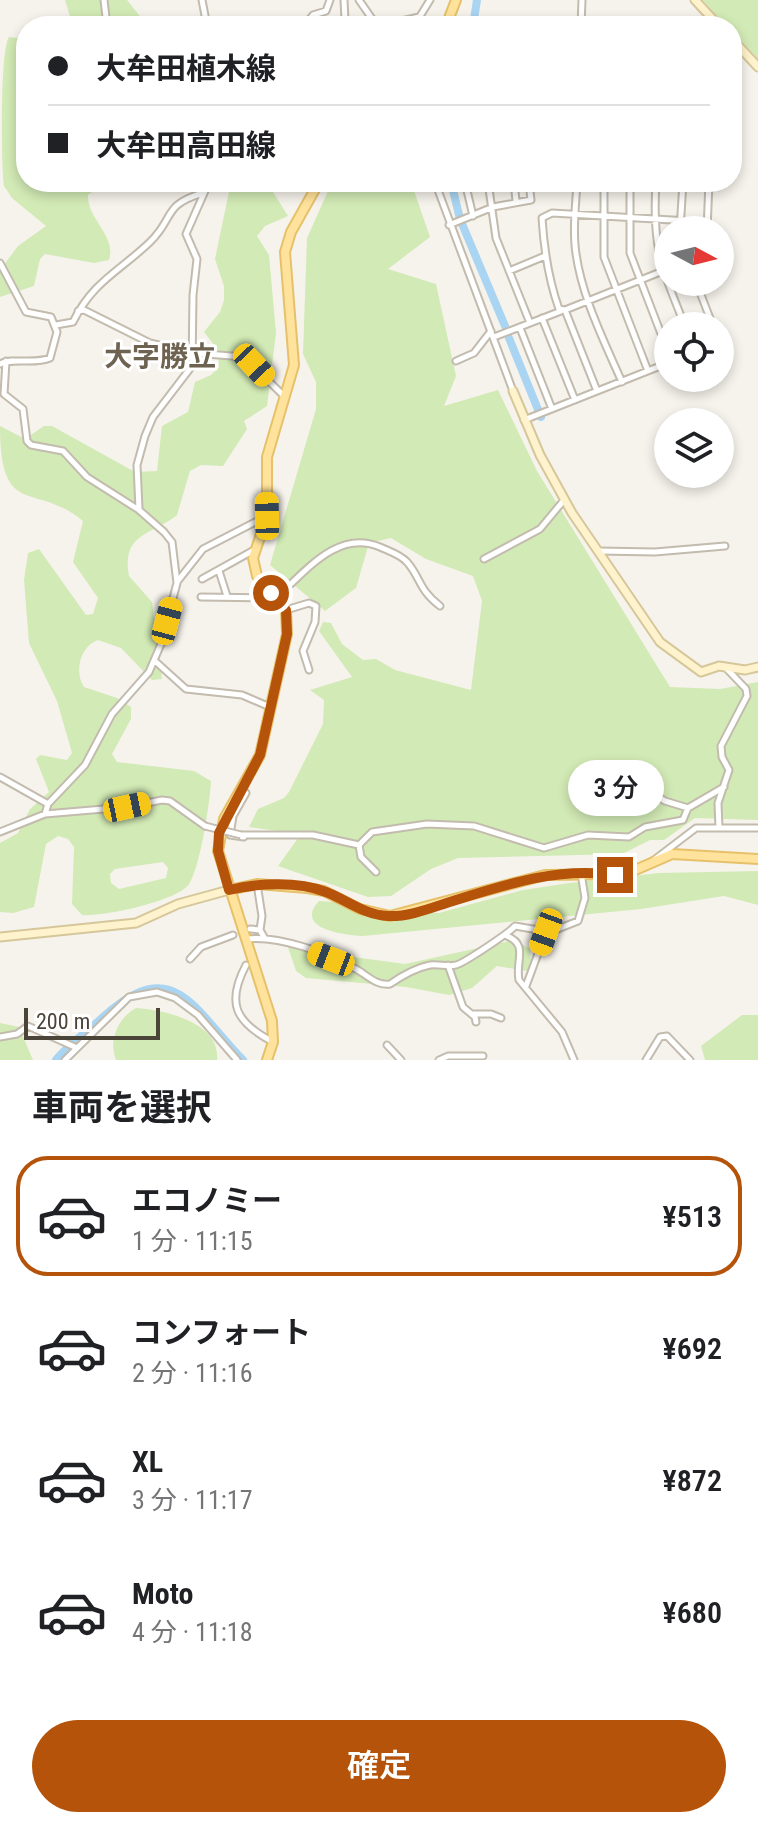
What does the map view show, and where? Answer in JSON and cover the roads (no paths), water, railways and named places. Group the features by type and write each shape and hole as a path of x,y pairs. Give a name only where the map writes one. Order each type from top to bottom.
{"main road":[{"path":"267,1060 273,1042 269,1011 218,851 219,833 260,755 287,634 286,610 257,576 256,549 267,516 267,457 295,353 284,269 285,252 291,232 313,192"},
{"path":"229,890 257,884 324,891 360,909 390,916 545,875 581,872 626,874 681,854 758,859"}],"street":[{"path":"193,0 202,0"},
{"path":"312,16 326,11 330,0"},
{"path":"695,0 710,16"},
{"path":"742,50 758,67"},
{"path":"438,192 524,420 564,500 671,653 701,672 724,666 745,670 758,667"},
{"path":"467,192 473,216"},
{"path":"490,192 496,238 530,323"},
{"path":"515,192 516,201"},
{"path":"449,225 493,207 531,200 530,192"},
{"path":"576,192 575,247 589,300 622,382"},
{"path":"603,192 601,216 604,257 648,371"},
{"path":"629,192 630,253 654,317"},
{"path":"654,216 655,192"},
{"path":"680,216 682,192"},
{"path":"706,216 708,192"},
{"path":"56,325 70,324 105,277 150,242 169,210 204,193"},
{"path":"139,510 137,465 141,446 153,417 192,366 191,328 197,259 186,234 204,193"},
{"path":"597,391 563,310 545,256 542,218 552,213 654,219 654,239"},
{"path":"509,271 545,256"},
{"path":"0,263 26,312 51,317 56,325 55,349 50,358 26,364 3,363 4,394 23,409 31,445 63,451 87,477 139,510 172,542 177,583"},
{"path":"494,337 654,274"},
{"path":"78,311 84,310 150,343 194,353 244,357 284,397"},
{"path":"542,318 575,400"},
{"path":"520,328 552,409"},
{"path":"456,361 474,353 491,331"},
{"path":"524,420 654,369"},
{"path":"484,559 540,529 564,500"},
{"path":"45,814 48,804 85,765 112,714 155,661 177,583 203,549 267,516"},
{"path":"201,597 267,598 319,557 358,541 368,542 405,559 421,589 440,606"},
{"path":"599,551 655,552 725,546"},
{"path":"202,579 256,549"},
{"path":"219,571 227,596"},
{"path":"286,610 309,603 316,606 315,622 303,651 309,670"},
{"path":"155,661 186,689 242,695 270,707"},
{"path":"719,828 718,803 729,770 721,746 747,696 746,689 724,666"},
{"path":"0,777 48,804"},
{"path":"359,845 372,832 427,824 474,826 544,848 588,835 629,837 645,827 683,820 688,808 724,787"},
{"path":"242,788 246,793 233,816 230,835 313,835 359,845"},
{"path":"581,802 616,802 648,791 674,805 688,808"},
{"path":"0,832 45,814 127,807 162,800 170,801 205,826 244,836"},
{"path":"652,862 689,831 758,828"},
{"path":"359,845 361,857 376,872"},
{"path":"245,939 265,939 354,968 384,985 409,971 461,963 520,925 546,932 578,921 582,917 585,898 581,872"},
{"path":"257,884 262,916 260,930 265,939"},
{"path":"0,937 136,923 178,904 229,890"},
{"path":"250,929 260,930"},
{"path":"526,987 546,932"},
{"path":"190,959 201,947 233,935"},
{"path":"507,936 520,943 517,972 562,1032 574,1060"},
{"path":"246,965 234,987 236,1006 249,1026 273,1042"},
{"path":"448,965 463,1007 476,1022"},
{"path":"65,1060 129,997 157,992 175,998 198,1015 237,1060"},
{"path":"472,1014 491,1014 501,1018"},
{"path":"0,1037 17,1034 28,1026 77,1048"},
{"path":"646,1060 660,1037 667,1036 690,1060"},
{"path":"387,1045 401,1060"},
{"path":"439,1060 448,1056 483,1056"}],"waterway":[{"path":"475,16 477,0"},
{"path":"453,192 460,219 505,326"},
{"path":"509,338 541,417"},
{"path":"56,1060 126,999 147,990 165,989 180,995 195,1007 243,1060"}],"district":[{"name":"大字勝立","path":"160,356"}]}
